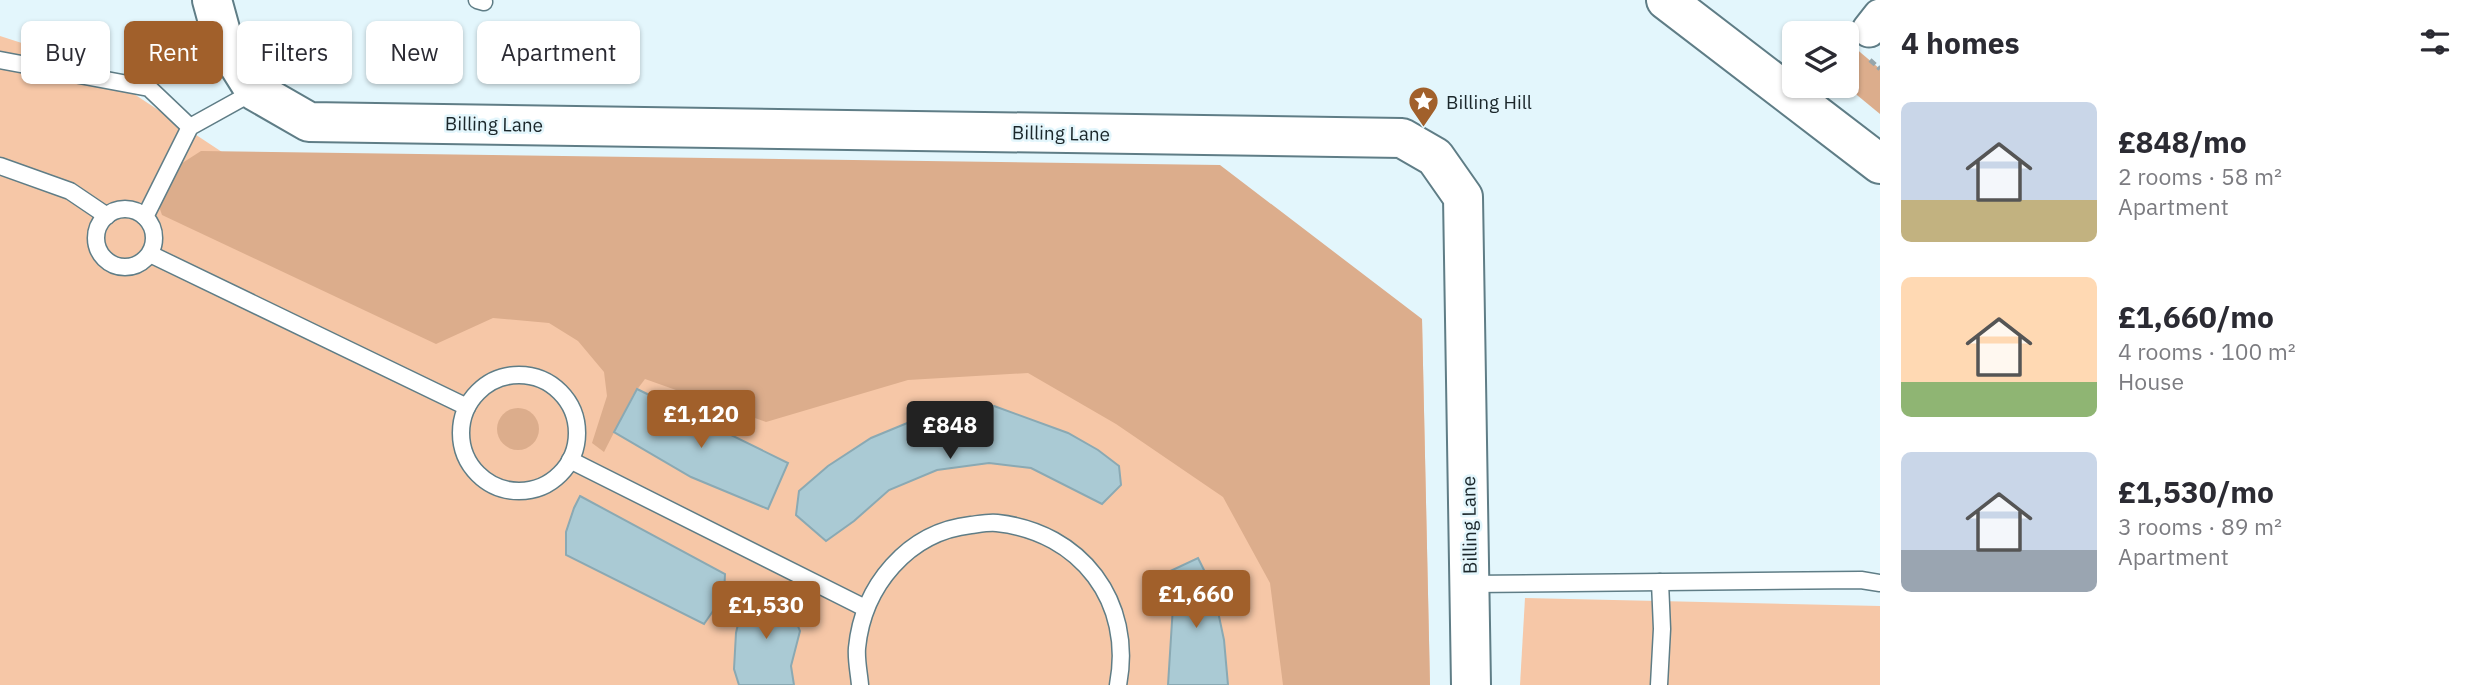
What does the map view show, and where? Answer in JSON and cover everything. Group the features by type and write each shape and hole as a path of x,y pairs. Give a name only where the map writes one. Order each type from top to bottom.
{"street":[{"name":"Billing Lane","path":"212,0 223,40 255,91 309,122 1402,138 1435,157 1463,197 1471,685"},
{"path":"1666,0 1880,164"}],"lane":[{"path":"0,60 149,88 190,127"},
{"path":"145,216 190,127 255,91"},
{"path":"0,166 70,191 107,216"},
{"path":"126,209 145,216 154,234 150,254 134,266 124,267 106,260 100,252 97,232 107,216 126,209"},
{"path":"150,254 467,407"},
{"path":"510,375 546,381 561,392 571,407 577,425 576,443 570,460 560,474 545,485 527,490 510,490 492,484 478,473 467,459 462,424 467,407 478,392 493,381 510,375"},
{"path":"570,460 864,608"},
{"path":"860,685 856,650 864,608 885,572 916,544 954,527 995,522 1036,530 1072,551 1101,582 1118,619 1123,661 1118,685"},
{"path":"1470,584 1861,580 1880,583"},
{"path":"1659,685 1662,629 1660,582"}],"shaded area":[{"path":"0,36 21,43 21,84 110,84 110,78 222,152 1422,319 1430,685 0,685"},
{"path":"1859,51 1880,69 1880,114 1859,97"},
{"path":"201,151 1220,165 1422,319 1430,685 1283,685 1270,583 1223,497 1116,424 1028,373 908,380 766,422 645,379 633,395 604,452 592,443 607,396 604,372 578,341 549,323 493,318 436,344 162,215 151,183"},
{"path":"518,408 533,414 539,429 533,444 518,450 503,444 497,429 503,414"},
{"path":"1525,598 1880,606 1880,685 1520,685"}],"building":[{"path":"637,389 788,463 768,509 691,477 614,432"},
{"path":"994,406 1068,433 1098,450 1119,466 1121,485 1102,504 1031,468 989,463 937,470 889,490 826,541 796,515 799,491 828,466 871,438 946,407"},
{"path":"580,496 725,574 724,595 704,624 566,555 566,532"},
{"path":"1198,558 1213,588 1224,640 1228,685 1168,685 1174,590 1166,573"},
{"path":"753,590 787,599 800,631 791,666 794,685 739,685 734,669 736,633 743,602"}],"place":[{"name":"Billing Hill","path":"1423,129"}]}
